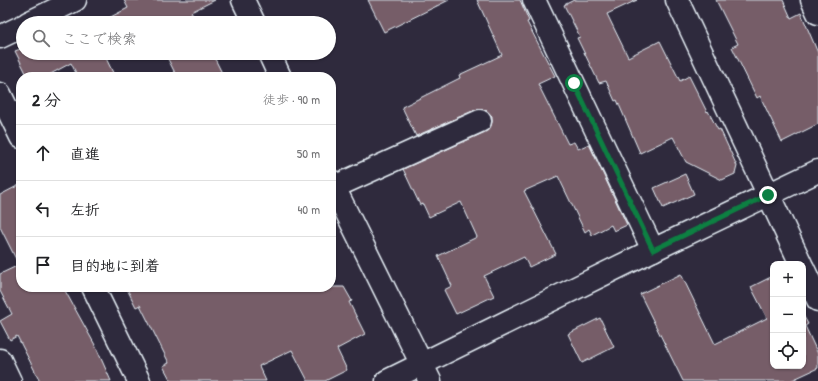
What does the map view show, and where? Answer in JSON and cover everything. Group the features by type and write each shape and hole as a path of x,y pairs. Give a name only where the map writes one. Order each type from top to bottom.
{"street":[{"path":"42,16 75,0"},
{"path":"243,0 251,16"},
{"path":"534,0 653,250"},
{"path":"677,0 800,261"},
{"path":"812,0 818,13"},
{"path":"0,37 16,29"},
{"path":"272,60 278,72"},
{"path":"0,94 16,127"},
{"path":"336,182 480,121"},
{"path":"387,381 426,372 653,250 818,171"},
{"path":"336,192 426,372"},
{"path":"806,274 818,300"},
{"path":"95,292 139,381"},
{"path":"0,360 10,381"}],"building":[{"path":"124,0 215,0 191,12 193,16 113,16 128,8"},
{"path":"368,0 449,0 384,32"},
{"path":"477,0 520,0 529,21 527,22 555,76 538,84 568,144 574,142 578,149 589,144 627,225 614,231 611,225 592,235 589,229 585,232 558,176 524,191 556,254 529,267 524,257 484,276 494,296 456,314 444,290 452,286 438,256 477,237 461,202 429,217 423,204 420,205 403,169 485,132 490,128 492,116 487,111 481,109 475,110 416,136 402,107 460,78 459,75 502,55"},
{"path":"574,0 637,0 607,14 628,57 660,41 680,81 689,76 707,112 708,111 718,130 720,129 737,166 735,174 722,180 686,162 673,137 640,153 617,100 615,101 606,81 599,83 577,38 580,37 564,5"},
{"path":"716,0 783,0 791,18 801,13 818,53 818,124 782,142 760,96 757,98 732,47 738,44"},
{"path":"20,60 107,60 113,72 76,72 71,63 54,72 26,72"},
{"path":"168,60 216,60 222,72 174,72"},
{"path":"685,174 694,194 663,208 654,188"},
{"path":"16,187 16,259 0,227 0,195"},
{"path":"16,266 16,292 66,292 95,345 111,381 40,381 17,336 10,340 0,321 12,314 0,291 0,274"},
{"path":"681,274 715,344 767,318 751,287 770,278 770,369 806,369 806,328 818,354 818,368 790,381 683,381 640,294"},
{"path":"336,287 344,287 352,301 349,302 365,334 337,349 347,370 325,381 308,381 292,350 259,366 266,381 171,381 163,366 169,363 140,305 136,307 128,292 336,292"},
{"path":"600,318 614,347 582,363 568,334"}],"route":[{"path":"574,83 653,250 768,195"}]}
